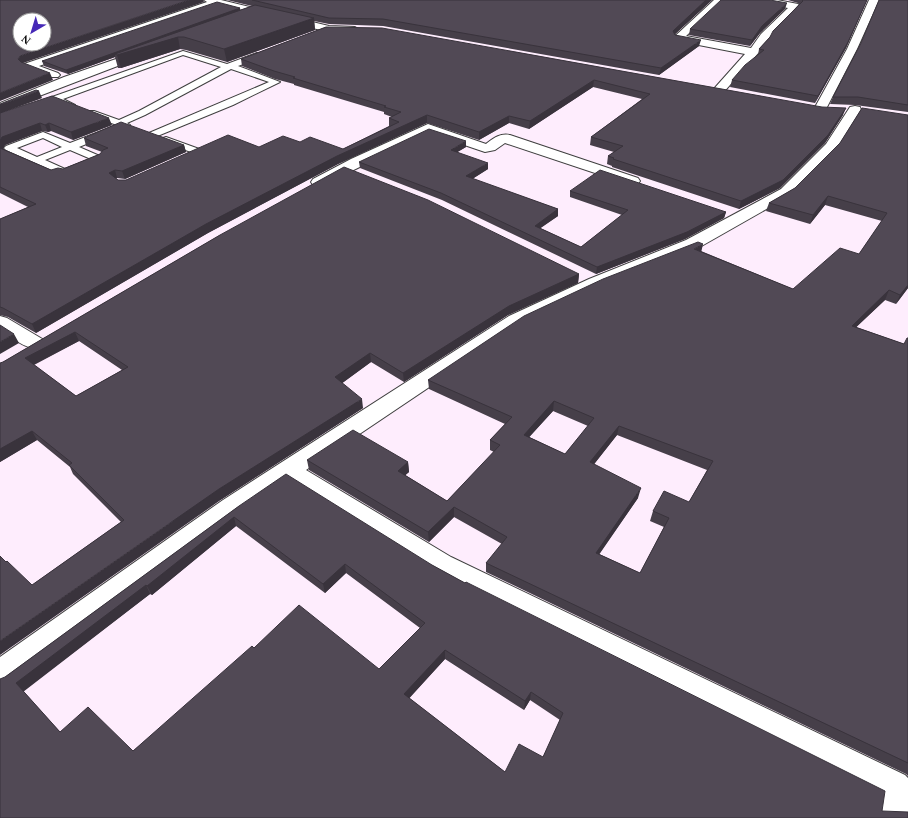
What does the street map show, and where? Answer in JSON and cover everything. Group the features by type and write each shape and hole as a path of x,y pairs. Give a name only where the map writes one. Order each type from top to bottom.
{"street":[{"path":"719,0 678,38 753,52"},
{"path":"734,94 714,91 753,52 765,36 795,6 760,0"},
{"path":"0,675 226,512 516,320 588,279 692,244 786,192 831,147 844,110 846,64 865,21 870,14 874,0"},
{"path":"68,80 28,66 217,1 329,28 368,29"},
{"path":"236,19 258,11"},
{"path":"0,107 156,48"},
{"path":"806,107 844,110"},
{"path":"304,189 428,128 485,148 488,148 500,139 505,138 645,185"},
{"path":"344,168 365,176"},
{"path":"719,210 741,217"},
{"path":"0,322 37,344"},
{"path":"288,471 442,565 893,787 897,791 892,818"}],"lane":[{"path":"311,35 329,28"},
{"path":"37,160 125,125 142,113 229,66 267,52"},
{"path":"125,125 80,108 51,100 183,53 229,66 276,82 230,103 149,134 199,152 179,161"},
{"path":"43,135 99,159 65,173 37,160 9,148 43,135"}],"building":[{"path":"0,0 189,0 52,45 52,12 12,12 12,52 32,52 20,56 18,59 21,62 50,73 0,93"},
{"path":"252,0 706,0 673,31 675,35 701,40 661,68 383,19 329,18"},
{"path":"721,0 770,0 787,3 762,26 752,40 690,29"},
{"path":"802,0 867,0 848,42 818,96 732,80 745,65 764,50 759,49 770,37 773,31 803,1"},
{"path":"879,0 908,0 908,105 858,97 833,97 861,43"},
{"path":"217,2 240,8 66,70 42,61"},
{"path":"255,5 314,18 224,49 184,37 178,37 117,55 115,54"},
{"path":"326,27 382,28 822,107 846,108 828,135 783,180 741,201 613,159 614,158 608,156 623,146 591,137 650,94 594,80 530,121 509,116 479,132 427,115 337,156 206,224 32,324 0,307 0,219 36,204 0,187 0,148 51,170 58,168 63,169 100,154 103,150 108,148 84,138 121,122 184,145 122,171 115,170 109,173 118,180 126,180 228,135 259,147 283,136 300,142 310,137 343,149 399,122 389,118 401,112 384,107 386,106 293,78 295,77 241,59"},
{"path":"36,90 39,91 0,105 0,104"},
{"path":"52,96 109,118 71,132 49,123 45,125 40,123 2,137 0,141 0,113"},
{"path":"862,108 908,115 908,285 900,295 889,290 852,326 904,344 908,338 908,763 486,563 507,537 454,507 428,532 307,460 353,430 408,462 398,471 447,501 500,445 490,440 512,417 428,380 524,316 603,279 698,242 703,244 694,249 793,289 840,248 859,254 887,213 828,196 813,215 769,203 795,188 840,143","holes":["554,401 594,418 565,454 524,435","619,426 713,461 689,502 664,491 653,511 669,518 640,573 596,553 641,488 590,462"]},
{"path":"429,129 466,141 451,150 488,163 466,176 558,209 535,226 581,247 628,210 570,191 600,170 726,212 687,232 597,267 441,193 359,162"},
{"path":"344,167 428,200 579,274 509,306 403,373 370,353 335,377 362,399 219,489 0,641 0,556 32,585 124,520 69,465 72,463 32,431 0,449 0,363 220,235","holes":["75,332 128,367 76,396 25,358"]},
{"path":"0,325 14,334 0,342"},
{"path":"286,474 432,565 465,583 466,582 885,791 882,811 908,812 908,818 0,818 0,679 5,677 239,506","holes":["234,517 323,584 345,564 425,623 379,669 299,605 254,648 252,646 133,751 88,707 60,732 16,683 146,585 147,586","445,650 525,701 531,692 563,713 543,757 519,744 505,772 404,694"]}]}
